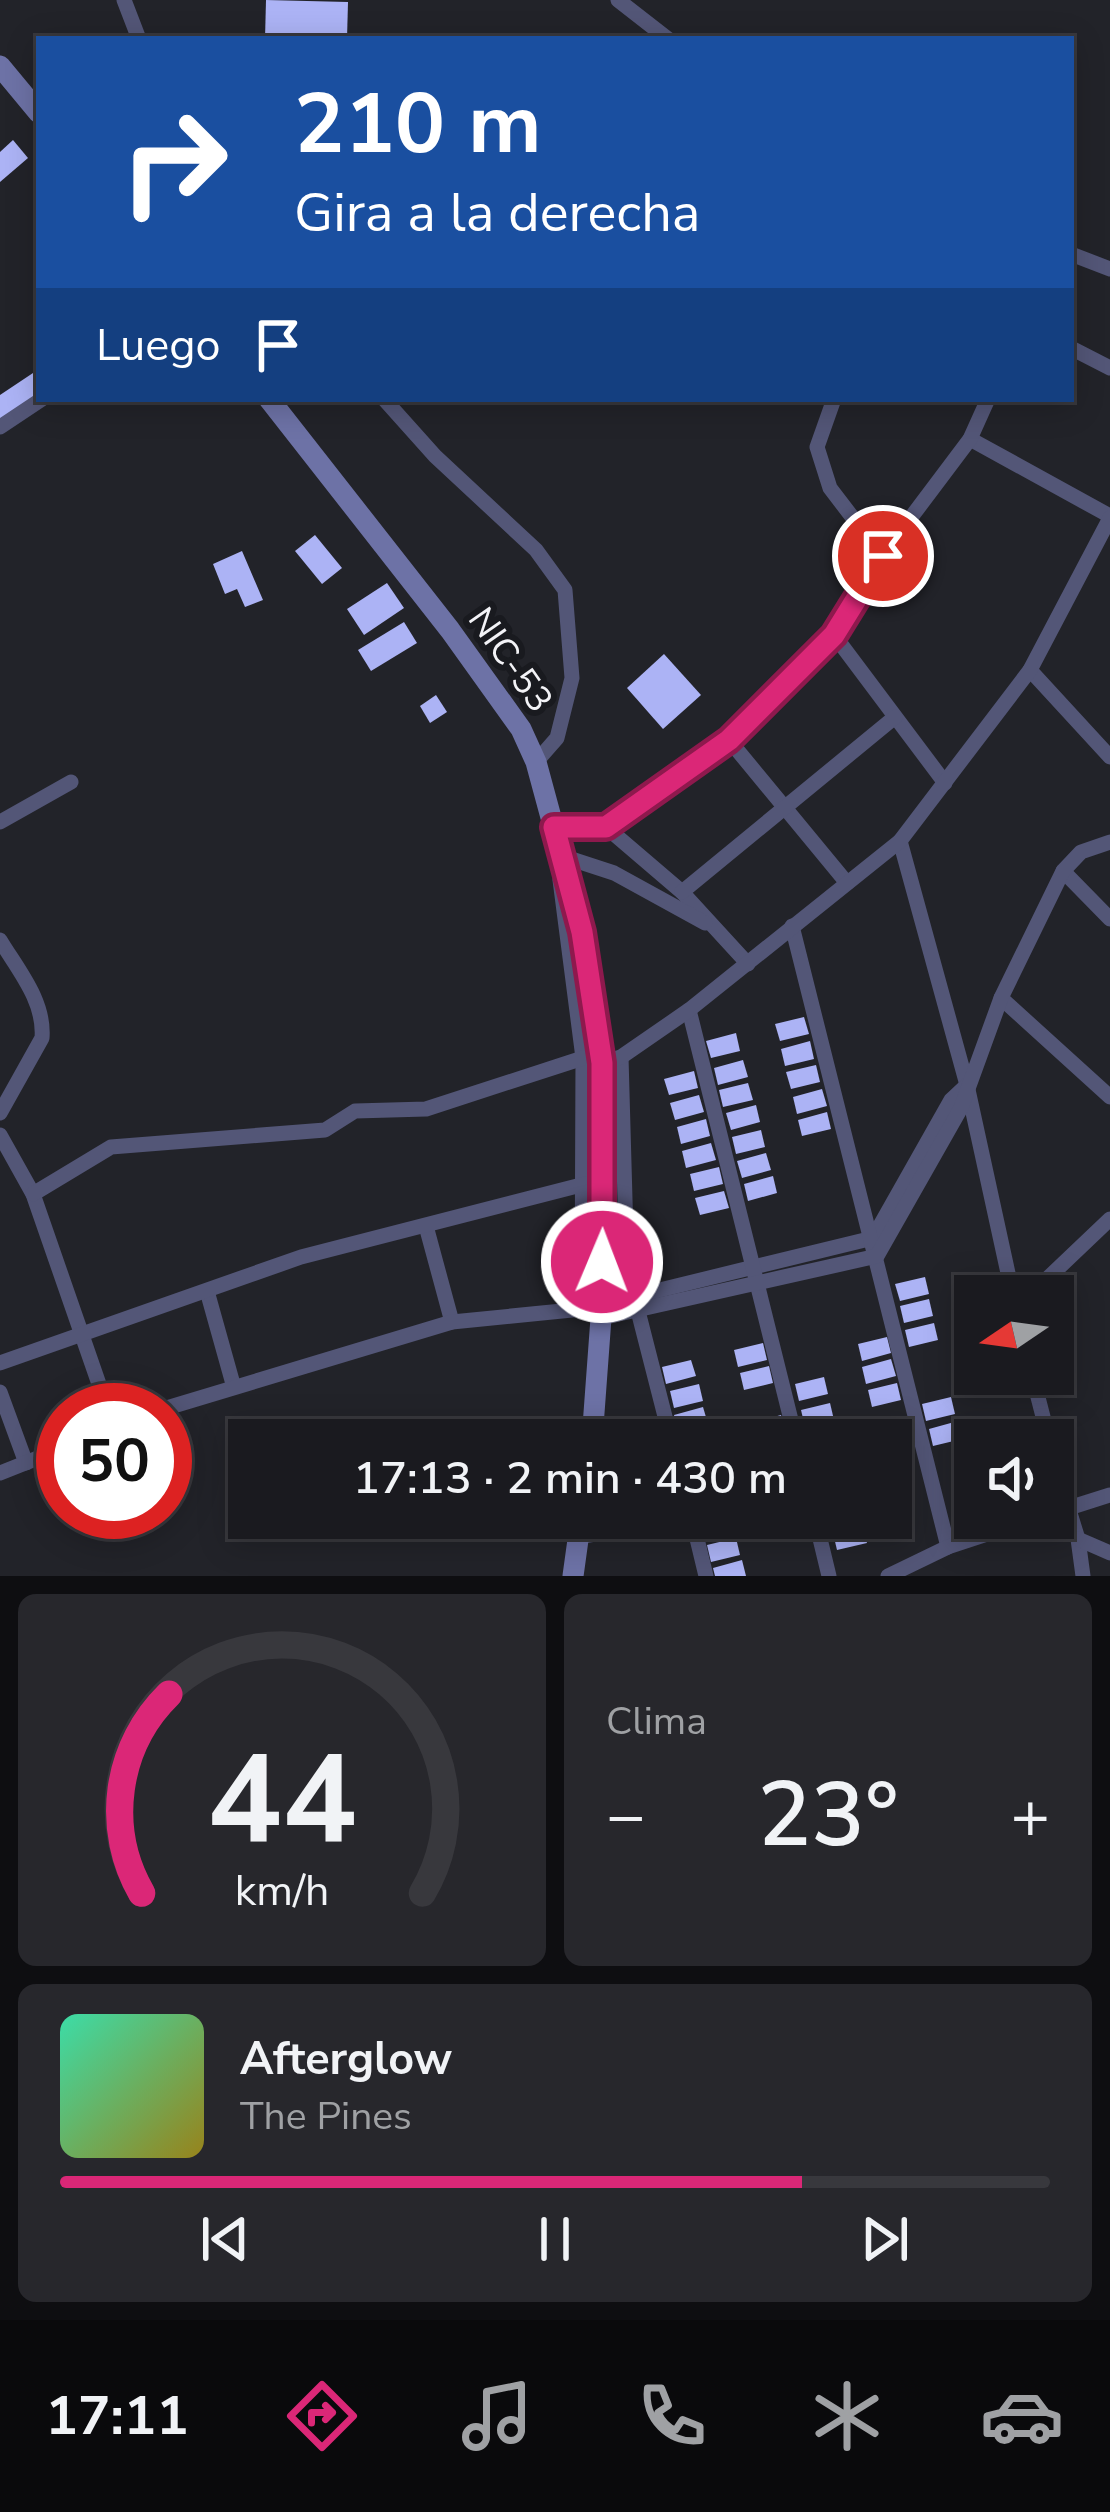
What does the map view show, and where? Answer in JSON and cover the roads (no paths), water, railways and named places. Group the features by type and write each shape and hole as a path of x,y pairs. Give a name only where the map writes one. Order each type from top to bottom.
{"main road":[{"path":"0,66 36,109"},
{"name":"NIC-53","path":"271,402 450,630 521,729 536,762 582,932 602,1060 592,1419"},
{"path":"575,1573 578,1539"}],"street":[{"path":"124,0 138,36"},
{"path":"618,0 664,36"},
{"path":"1074,255 1110,269"},
{"path":"1074,350 1110,368"},
{"path":"0,427 38,402"},
{"path":"387,402 435,456 536,550 565,590 572,678 557,738 536,762"},
{"path":"833,402 817,447 830,488 883,556"},
{"path":"666,1419 636,1303 602,1060 554,827 606,827 729,740 834,635 883,556 970,439 987,402"},
{"path":"34,1193 110,1147 325,1130 355,1111 426,1109 602,1060 689,1010 748,964 900,841 1030,670 1110,517 970,439"},
{"path":"834,635 945,783"},
{"path":"1030,670 1110,757"},
{"path":"682,892 786,812 895,717"},
{"path":"729,740 847,883"},
{"path":"0,822 71,782"},
{"path":"606,827 682,892 748,964"},
{"path":"900,841 967,1084 1008,1275"},
{"path":"878,1256 951,1100 967,1084 1001,998 1063,871 1081,853 1110,842"},
{"path":"562,856 614,873 716,928"},
{"path":"1063,871 1110,919"},
{"path":"793,926 948,1547"},
{"path":"0,940 38,1002 43,1025 42,1038 0,1113"},
{"path":"1001,998 1110,1097"},
{"path":"689,1010 791,1419"},
{"path":"595,1310 585,1184 602,1060"},
{"path":"0,1135 34,1193 99,1383"},
{"path":"0,1363 301,1258 585,1184"},
{"path":"756,1275 873,1238 915,1185"},
{"path":"1051,1275 1110,1219"},
{"path":"426,1226 452,1322"},
{"path":"192,1399 452,1322 595,1310 756,1275 878,1256"},
{"path":"207,1291 233,1384"},
{"path":"0,1392 26,1463"},
{"path":"0,1473 36,1459"},
{"path":"1074,1506 1110,1495"},
{"path":"1074,1533 1083,1576"},
{"path":"695,1539 706,1576"},
{"path":"820,1539 829,1576"},
{"path":"888,1576 972,1539"},
{"path":"1078,1539 1110,1552"}]}
